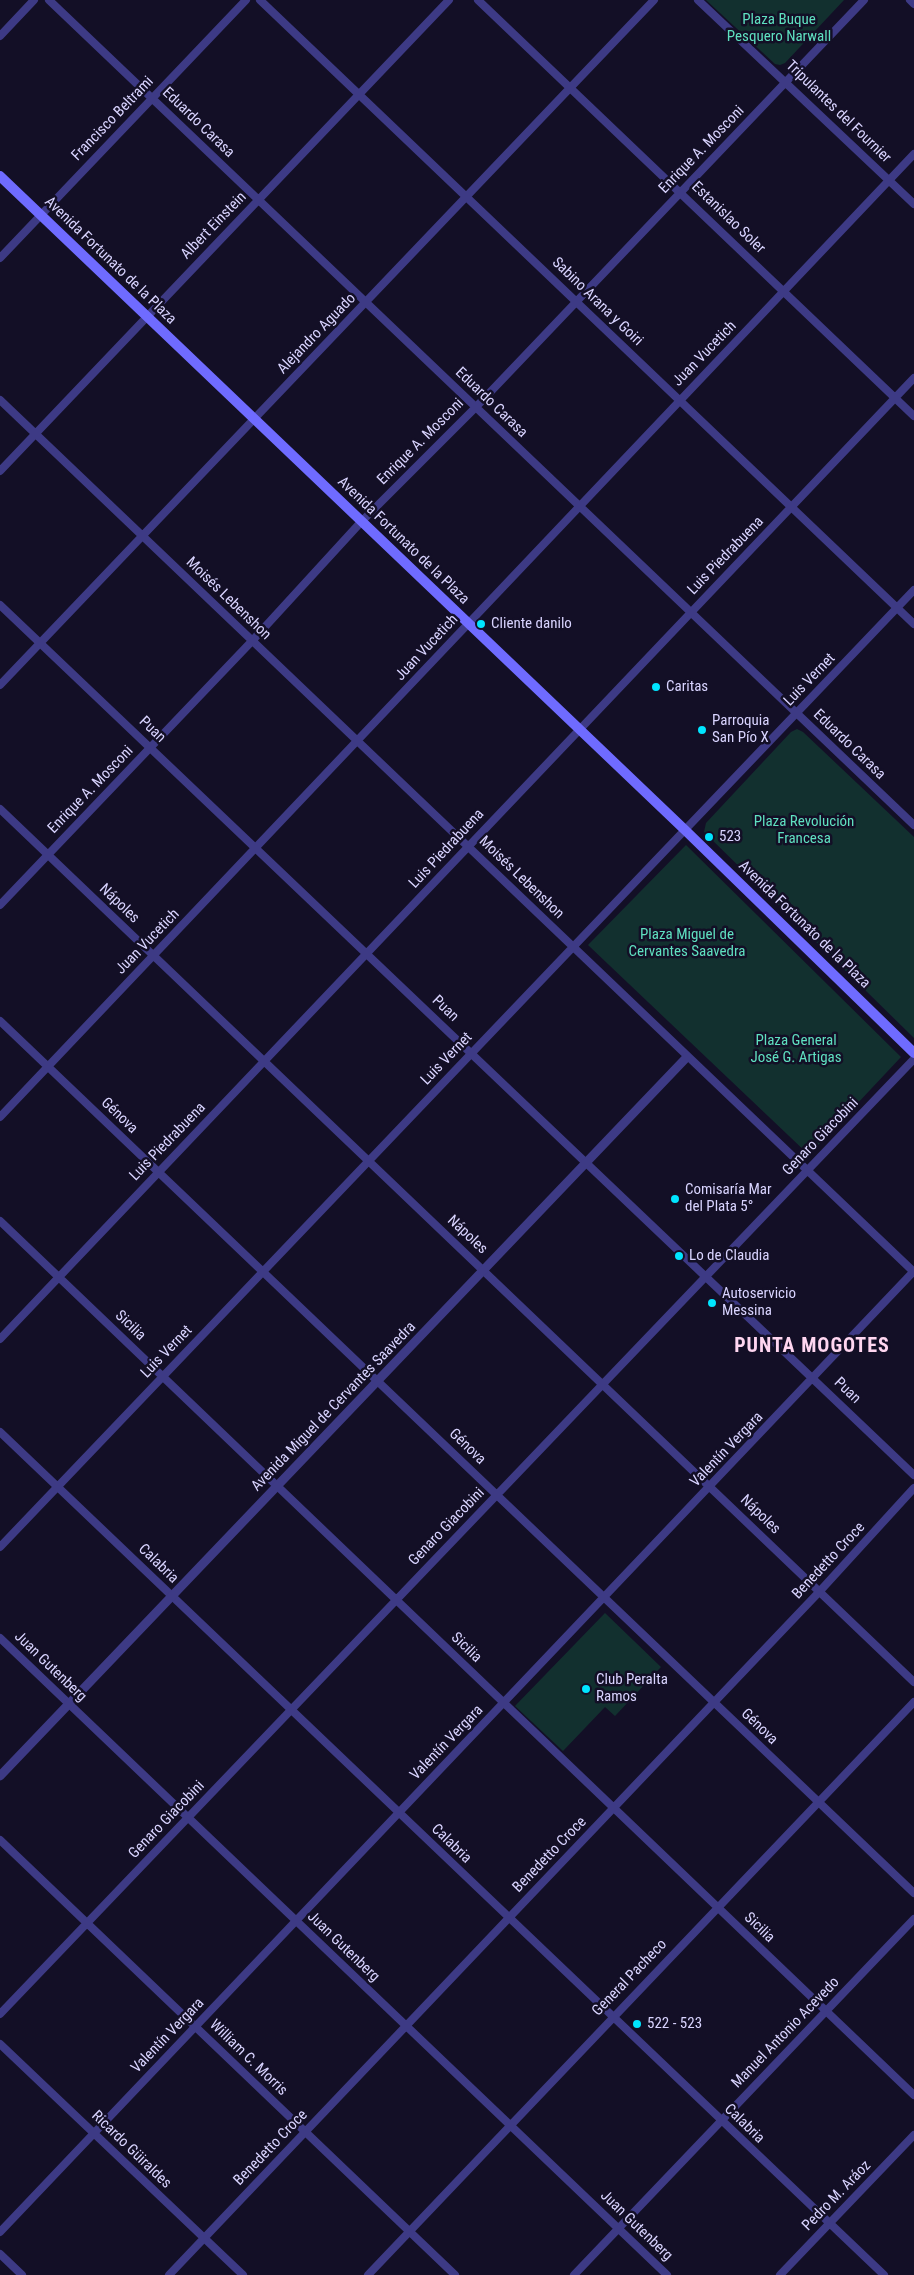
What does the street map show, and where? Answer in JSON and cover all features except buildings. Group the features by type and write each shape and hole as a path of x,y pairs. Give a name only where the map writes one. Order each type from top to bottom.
{"main road":[{"name":"Avenida Fortunato de la Plaza","path":"0,176 468,625 685,830 914,1053"}],"street":[{"path":"0,36 34,0"},
{"name":"Eduardo Carasa","path":"49,0 914,825"},
{"name":"Francisco Beltrami","path":"0,258 246,0"},
{"name":"Sabino Arana y Goiri","path":"260,0 914,624"},
{"name":"Albert Einstein","path":"0,470 449,0"},
{"name":"Estanislao Soler","path":"478,0 914,416"},
{"name":"Alejandro Aguado","path":"0,685 654,0"},
{"name":"Tripulantes del Fournier","path":"698,0 914,204"},
{"name":"Enrique A. Mosconi","path":"0,905 252,641 361,522 476,407 864,0"},
{"path":"910,0 914,4"},
{"name":"Juan Vucetich","path":"0,1116 914,154"},
{"name":"Luis Piedrabuena","path":"0,1338 914,378"},
{"name":"Moisés Lebenshon","path":"0,400 914,1272"},
{"name":"Luis Vernet","path":"0,1547 914,590"},
{"name":"Puan","path":"0,604 914,1475"},
{"name":"Nápoles","path":"0,810 914,1682"},
{"name":"Génova","path":"0,1021 914,1893"},
{"name":"Avenida Miguel de Cervantes Saavedra","path":"0,1776 687,1057"},
{"name":"Genaro Giacobini","path":"0,2014 914,1059"},
{"name":"Sicilia","path":"0,1220 914,2095"},
{"name":"Valentín Vergara","path":"0,2232 914,1272"},
{"name":"Calabria","path":"0,1432 884,2275"},
{"name":"Benedetto Croce","path":"169,2275 820,1591 914,1488"},
{"name":"Juan Gutenberg","path":"0,1638 667,2275"},
{"name":"General Pacheco","path":"368,2275 914,1702"},
{"name":"William C. Morris","path":"0,1840 455,2275"},
{"name":"Manuel Antonio Acevedo","path":"574,2275 914,1919"},
{"name":"Ricardo Güiraldes","path":"0,2044 242,2275"},
{"name":"Pedro M. Aráoz","path":"780,2275 914,2135"},
{"path":"0,2254 22,2275"}],"green space":[{"name":"Plaza Buque Pesquero Narwall","path":"706,0 844,0 785,63 780,65 775,64"},
{"name":"Plaza Revolución Francesa","path":"797,729 803,732 914,837 914,1038 704,832 706,823 791,732"},
{"path":"686,845 901,1057 809,1155 588,945"},
{"name":"Club Peralta Ramos","path":"605,1613 661,1667 615,1716 605,1707 563,1751 515,1706"}],"place":[{"name":"Cliente danilo","path":"481,624"},
{"name":"Caritas","path":"656,687"},
{"name":"Parroquia San Pío X","path":"702,730"},
{"name":"523","path":"709,837"},
{"name":"Comisaría Mar del Plata 5°","path":"675,1199"},
{"name":"Lo de Claudia","path":"679,1256"},
{"name":"Autoservicio Messina","path":"712,1303"},
{"name":"Club Peralta Ramos","path":"586,1689"},
{"name":"522 - 523","path":"637,2024"}],"district":[{"name":"PUNTA MOGOTES","path":"812,1347"}],"park label":[{"name":"Plaza Miguel de Cervantes Saavedra","path":"687,944"},
{"name":"Plaza General José G. Artigas","path":"796,1050"}]}
